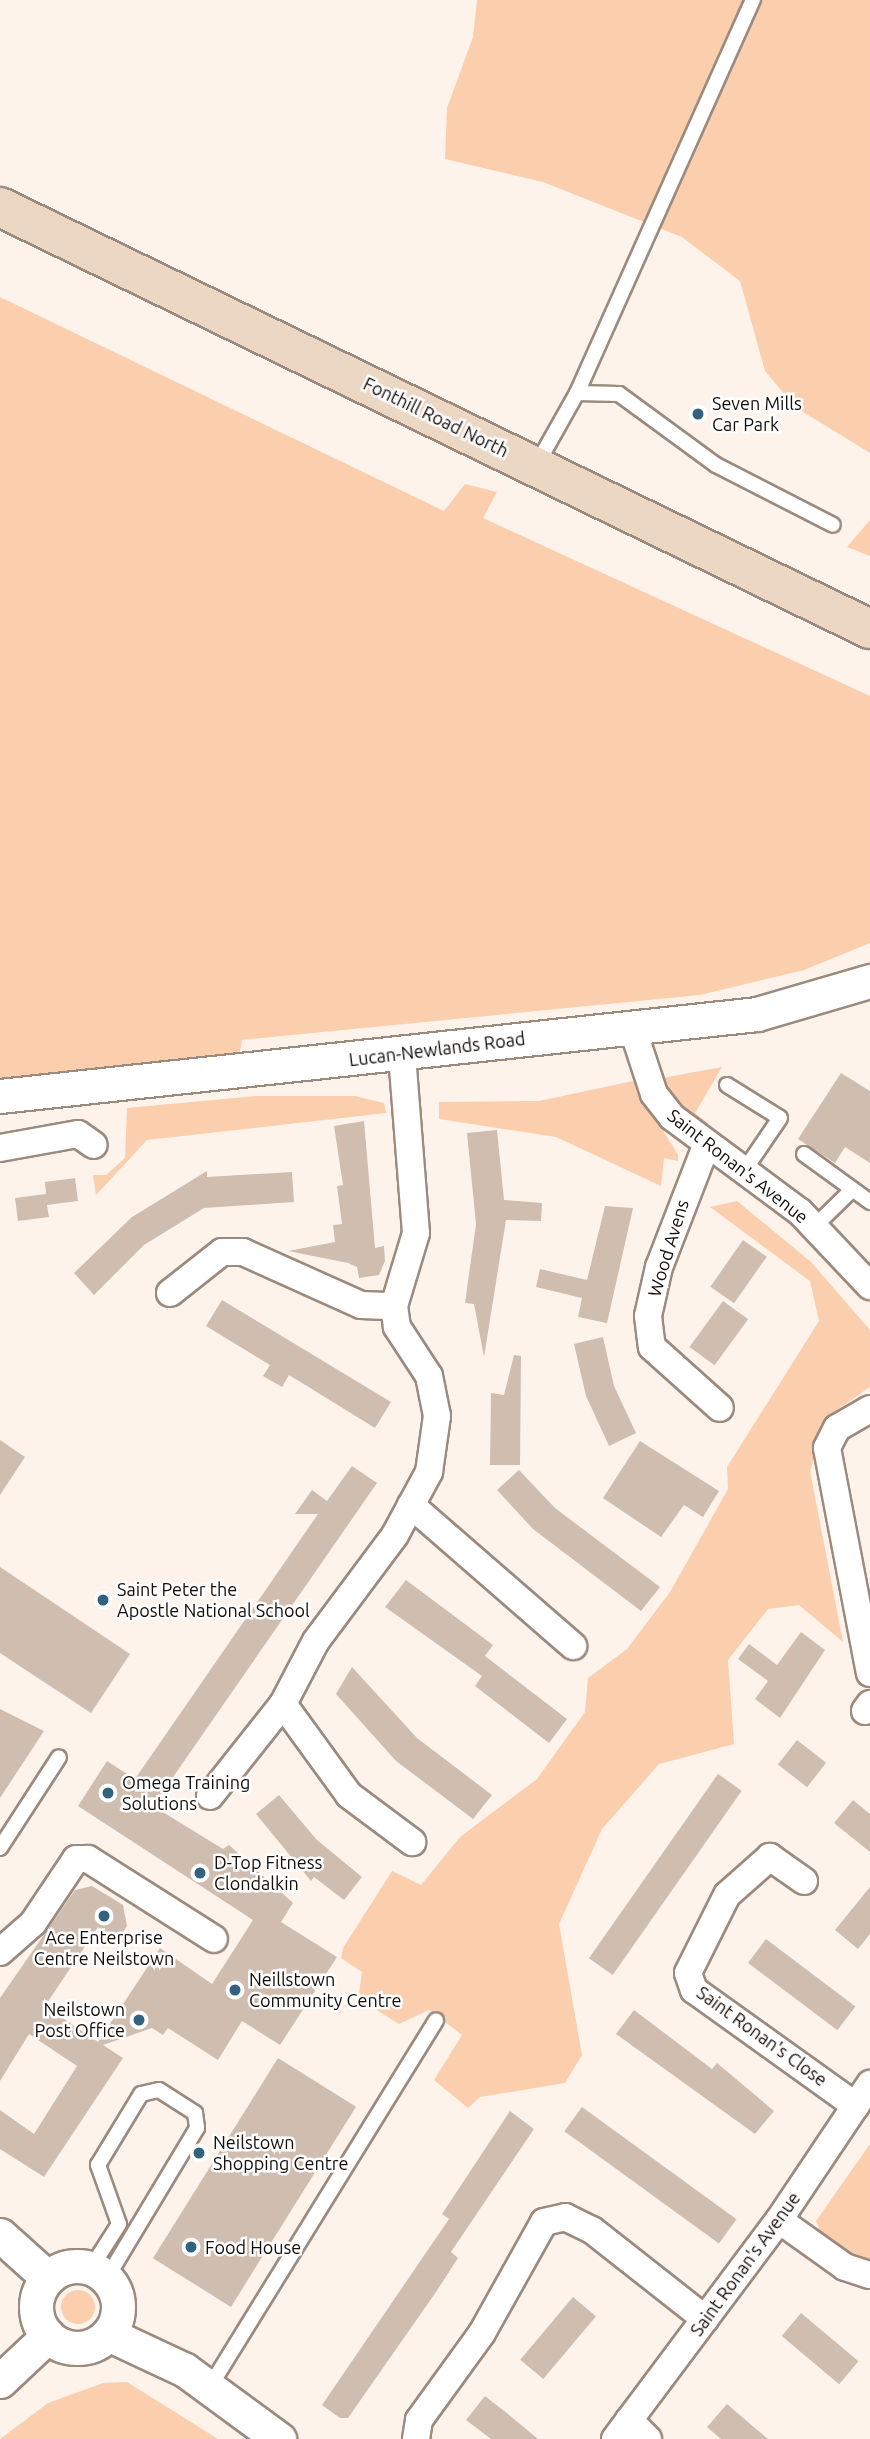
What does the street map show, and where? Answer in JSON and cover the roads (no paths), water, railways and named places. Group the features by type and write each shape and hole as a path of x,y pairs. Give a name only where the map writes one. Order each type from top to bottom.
{"main road":[{"name":"Fonthill Road North","path":"0,207 868,627"}],"street":[{"name":"Lucan-Newlands Road","path":"0,1096 633,1030 757,1014 870,981"},
{"name":"Saint Ronan's Avenue","path":"633,1030 654,1094 706,1146 744,1171 814,1227 870,1286"},
{"path":"211,1796 283,1704 356,1578 411,1505 429,1472 437,1416 429,1376 397,1327 394,1306 416,1233 402,1055"},
{"path":"0,1148 78,1134 94,1145"},
{"name":"Wood Avens","path":"706,1146 659,1267 648,1316 652,1347 720,1408"},
{"path":"170,1293 222,1252 243,1252 361,1305 394,1306"},
{"path":"870,1409 838,1428 827,1448 870,1673"},
{"path":"411,1505 573,1646"},
{"path":"283,1704 349,1795 412,1842"},
{"name":"Saint Ronan's Close","path":"804,1881 770,1857 727,1895 688,1973 694,1990 863,2095"},
{"path":"0,1952 33,1923 76,1859 88,1859 214,1939"},
{"name":"Saint Ronan's Avenue","path":"622,2429 779,2220 863,2095"},
{"path":"416,2439 419,2420 482,2333 544,2222 565,2217 592,2230 705,2319"},
{"path":"779,2220 845,2267 870,2275"},
{"path":"0,2235 48,2278"},
{"path":"70,2266 99,2273 119,2307 108,2334 77,2348 48,2336 36,2302 48,2278 70,2266"},
{"path":"108,2334 185,2370 279,2439"},
{"path":"0,2381 48,2336"},
{"path":"622,2429 648,2439"}],"lane":[{"path":"537,466 577,393 753,0"},
{"path":"577,393 619,394 716,464 833,525"},
{"path":"727,1084 779,1118 744,1171"},
{"path":"804,1154 870,1202"},
{"path":"814,1227 853,1189"},
{"path":"0,1847 59,1756"},
{"path":"209,2388 436,2021"},
{"path":"159,2090 195,2113 197,2128 99,2273 119,2224 98,2165 141,2094 159,2090"}],"place":[{"name":"Seven Mills Car Park","path":"698,414"},
{"name":"Saint Peter the Apostle National School","path":"103,1600"},
{"name":"Omega Training Solutions","path":"108,1793"},
{"name":"D-Top Fitness Clondalkin","path":"200,1873"},
{"name":"Ace Enterprise Centre Neilstown","path":"104,1916"},
{"name":"Neillstown Community Centre","path":"235,1990"},
{"name":"Neilstown Post Office","path":"139,2020"},
{"name":"Neilstown Shopping Centre","path":"199,2153"},
{"name":"Food House","path":"191,2247"}]}
